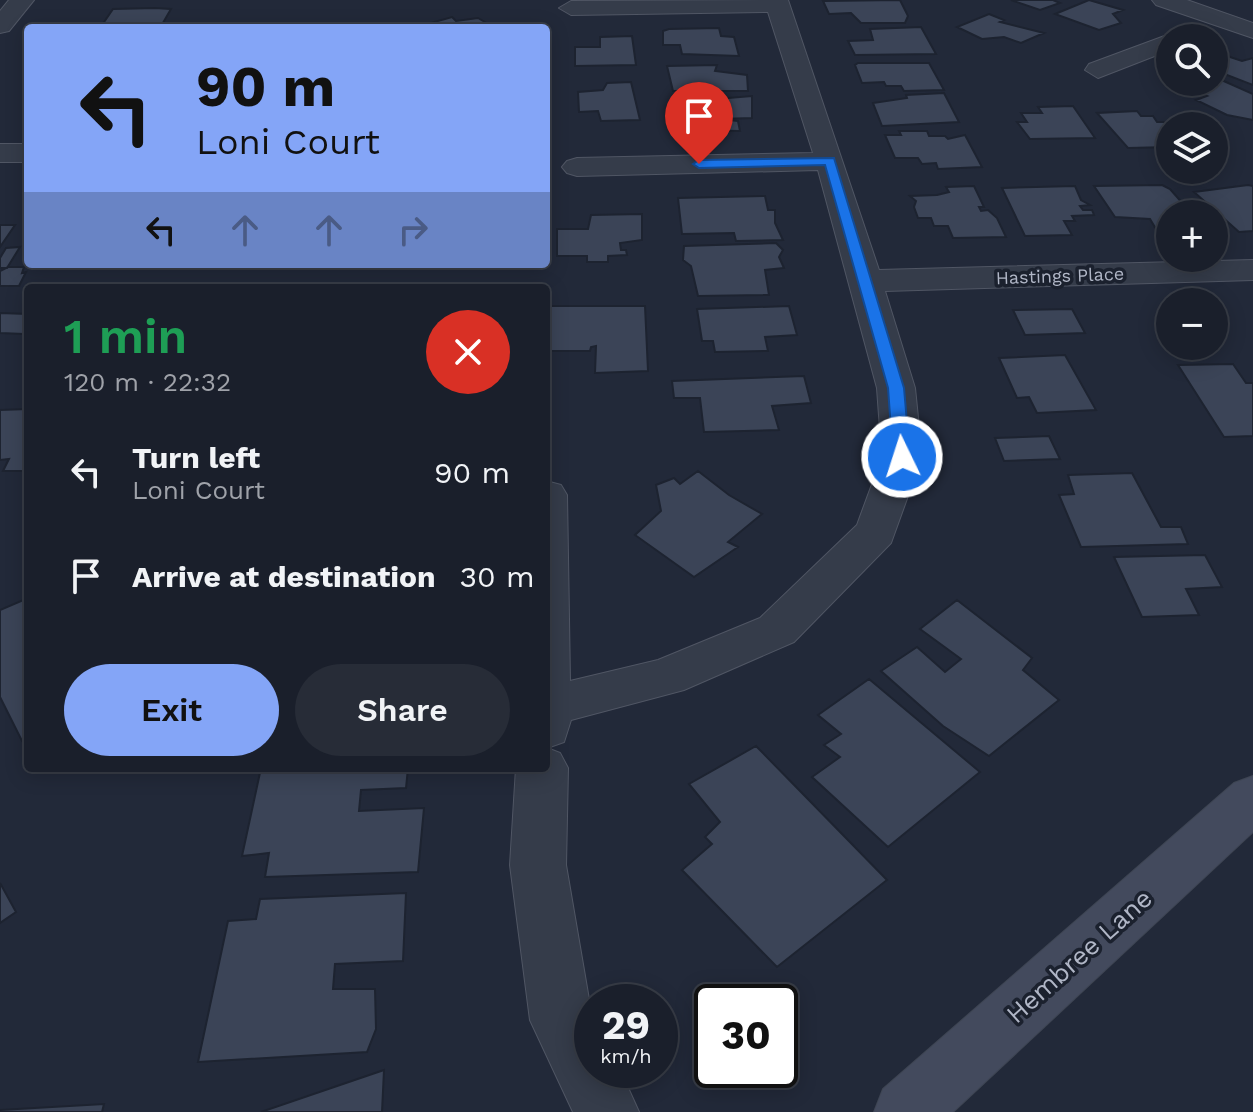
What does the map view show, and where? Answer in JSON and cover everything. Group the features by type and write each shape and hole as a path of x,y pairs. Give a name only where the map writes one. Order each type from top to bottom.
{"street":[{"path":"1164,0 1253,31"},
{"path":"550,716 667,677 777,630 876,532 902,457 896,388 830,161 777,2 571,8"},
{"path":"1211,24 1253,7"},
{"path":"1098,70 1156,47"},
{"path":"0,153 24,153"},
{"path":"577,167 830,161"},
{"name":"Hastings Place","path":"866,281 1253,270"},
{"path":"542,772 538,865 561,1020 607,1112"},
{"name":"Hembree Lane","path":"906,1112 1253,799"}],"building":[{"path":"900,0 908,16 905,23 861,23 851,13 829,14 823,1"},
{"path":"1011,0 1053,0 1060,3 1040,10"},
{"path":"1089,0 1123,10 1113,14 1121,23 1099,30 1055,14"},
{"path":"113,9 171,9 162,24 103,24"},
{"path":"989,14 1004,20 1000,22 1044,33 1021,43 1004,37 982,39 957,27"},
{"path":"452,17 456,21 478,18 488,24 427,24"},
{"path":"921,27 936,54 855,55 848,41 873,40 870,29"},
{"path":"719,28 721,36 734,37 739,56 682,54 680,45 663,45 663,31 669,29"},
{"path":"632,36 636,65 575,66 575,47 600,47 600,37"},
{"path":"1228,56 1242,61 1253,58 1253,85 1228,75"},
{"path":"929,63 944,90 904,91 901,86 886,86 884,82 862,83 855,65"},
{"path":"717,65 715,71 747,75 748,91 673,91 667,66"},
{"path":"631,82 640,120 601,121 598,111 579,112 578,92 603,90 607,83"},
{"path":"1228,83 1253,94 1253,120 1228,115 1228,112 1221,112 1196,100 1207,96 1228,96"},
{"path":"944,93 959,122 882,126 873,103 907,98 906,95"},
{"path":"752,96 752,118 721,119 738,121 740,131 674,130 672,117 677,117 677,112 693,112 692,101"},
{"path":"1073,106 1095,138 1030,139 1017,122 1027,122 1021,113 1042,113 1038,107"},
{"path":"1137,111 1141,116 1153,116 1156,120 1156,147 1128,148 1097,113"},
{"path":"899,131 927,131 929,136 945,136 948,139 965,135 982,167 938,169 936,163 922,164 918,158 895,158 885,135 901,135"},
{"path":"1162,185 1180,200 1156,200 1156,229 1150,219 1115,217 1094,186"},
{"path":"974,186 984,207 979,207 981,211 988,210 997,218 1006,237 953,238 948,226 934,226 931,218 918,218 914,207 916,201 910,196 949,192 946,187"},
{"path":"1075,186 1081,200 1090,205 1080,206 1083,210 1092,210 1094,215 1072,216 1075,221 1064,221 1072,235 1025,236 1002,188"},
{"path":"1253,186 1253,231 1239,232 1228,222 1228,200 1203,200 1194,192"},
{"path":"765,196 768,210 775,210 775,223 783,240 736,241 734,233 682,234 678,198"},
{"path":"642,214 642,240 620,243 621,250 626,250 627,255 608,256 608,262 587,262 587,256 557,256 557,229 588,229 591,215"},
{"path":"0,225 15,225 0,247"},
{"path":"776,243 783,250 779,257 784,268 765,270 769,295 698,296 691,266 683,260 684,246"},
{"path":"20,247 7,268 0,268 0,258 6,248"},
{"path":"8,267 24,267 22,273 26,272 19,286 0,286 0,271"},
{"path":"551,306 645,306 648,371 595,373 596,346 591,347 590,351 550,351"},
{"path":"789,306 797,335 765,337 768,351 715,352 713,341 702,341 697,309"},
{"path":"1072,309 1085,333 1025,335 1013,310"},
{"path":"0,313 24,314 24,334 0,333"},
{"path":"1065,355 1096,410 1037,413 1029,397 1017,398 999,358"},
{"path":"1233,364 1246,383 1253,383 1253,436 1224,437 1178,365"},
{"path":"804,376 811,403 772,406 779,430 704,432 700,398 674,398 672,381"},
{"path":"24,409 24,471 3,471 9,459 0,460 0,410"},
{"path":"1049,436 1060,459 1004,461 995,438"},
{"path":"698,471 729,495 762,514 728,542 738,547 694,577 635,535 661,511 656,485 674,478 680,484"},
{"path":"1132,473 1161,527 1181,527 1188,544 1081,547 1059,495 1074,494 1068,475"},
{"path":"1205,555 1222,587 1186,589 1199,615 1142,617 1114,557"},
{"path":"24,600 22,741 0,697 0,610"},
{"path":"957,600 1032,658 1023,670 1059,700 989,756 943,726 881,671 917,647 945,672 961,659 920,629"},
{"path":"869,679 980,772 888,847 812,777 840,757 824,745 841,734 818,715"},
{"path":"756,746 887,880 777,967 682,870 712,844 705,837 720,822 689,784"},
{"path":"260,772 408,772 406,788 361,790 359,811 424,808 418,872 265,877 269,853 242,856"},
{"path":"0,883 16,912 0,923"},
{"path":"406,893 403,961 335,964 333,989 375,989 376,1029 367,1052 198,1062 228,921 256,919 260,899"},
{"path":"384,1070 382,1112 261,1112"},
{"path":"104,1104 102,1112 0,1112 0,1110"}],"route":[{"path":"699,164 830,161 896,388 902,457"}]}
